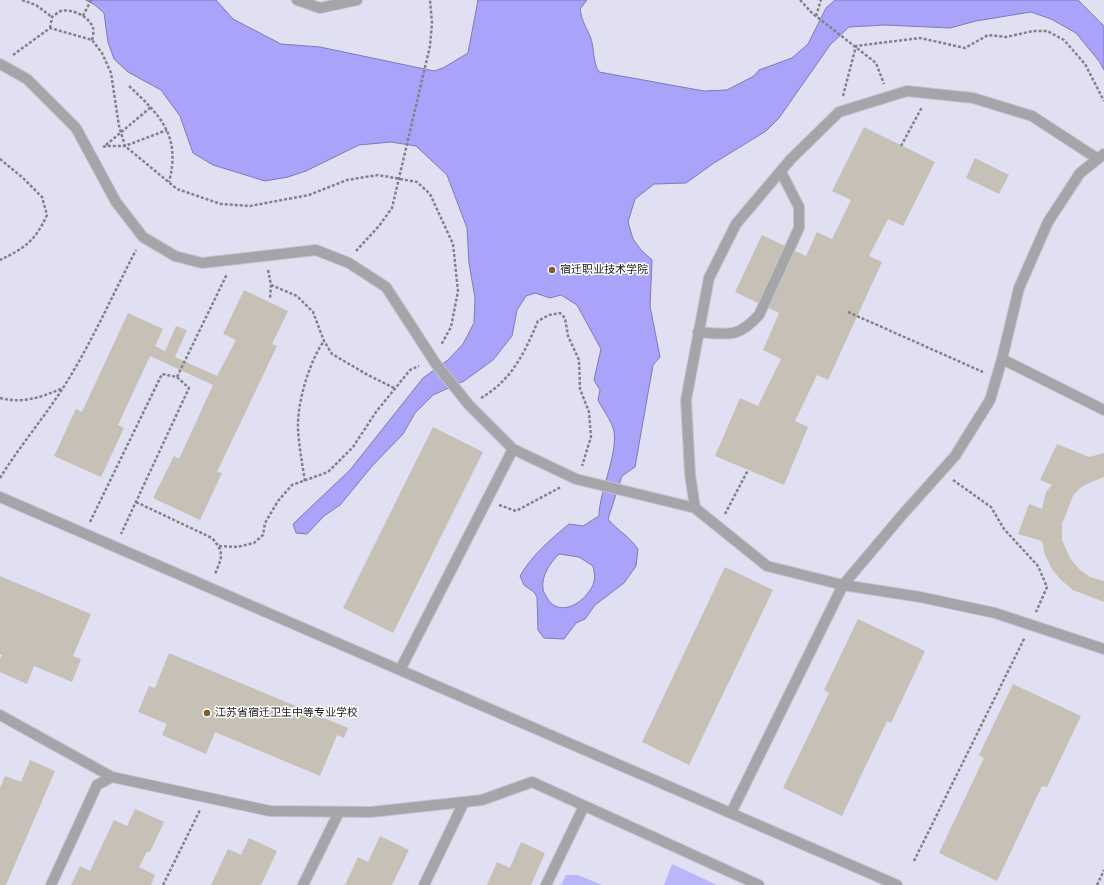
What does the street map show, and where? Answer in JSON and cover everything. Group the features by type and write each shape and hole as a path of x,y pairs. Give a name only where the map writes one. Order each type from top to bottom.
{"lane":[{"path":"297,0 320,8 357,0"},
{"path":"0,64 27,79 76,128 92,155 116,202 143,237 175,256 202,263 316,250 343,261 386,287 436,364 466,401 513,449 576,479 695,508 767,566 843,585 920,597 995,613 1104,649"},
{"path":"695,508 690,474 686,400 709,278 736,224 791,159 840,112 907,91 973,98 1032,116 1101,157 1080,173 1048,222 1019,288 1002,359 990,400 955,456 843,585 731,813"},
{"path":"698,332 734,334 748,327 759,315 799,228 799,207 780,172"},
{"path":"1002,359 1104,410"},
{"path":"400,670 513,449"},
{"path":"0,497 897,885"},
{"path":"0,716 112,777 270,811 371,812 464,802 482,800 532,782 759,885"},
{"path":"51,885 97,785 112,777"},
{"path":"424,885 464,802"},
{"path":"546,885 584,806"},
{"path":"303,885 339,812"}],"path":[{"path":"22,0 36,5 52,17"},
{"path":"343,261 361,248 392,208 401,162 426,61 432,23 430,0"},
{"path":"800,0 816,16 876,63 887,97"},
{"path":"816,16 821,0"},
{"path":"83,16 90,2"},
{"path":"50,28 52,17 60,11 71,11 83,16 91,23 94,29 92,40"},
{"path":"856,46 920,38 965,48 988,35 1006,37 1033,31 1047,31 1064,40 1085,64 1104,101"},
{"path":"840,112 856,46"},
{"path":"129,86 151,107 167,130 173,149 172,168 169,182"},
{"path":"901,146 928,94"},
{"path":"92,155 106,146 151,107"},
{"path":"106,146 125,146 167,130"},
{"path":"0,159 24,178 42,197 47,215 40,230 22,249 0,260"},
{"path":"0,478 15,454 63,388 82,356 143,237"},
{"path":"265,256 271,285 270,298"},
{"path":"176,377 234,260"},
{"path":"271,285 297,296 313,312 324,341 332,354 396,389"},
{"path":"848,312 997,378"},
{"path":"466,401 493,391 514,370 527,348 538,321 549,315 560,313 565,318 568,336 579,360 580,389 589,412 591,437 586,459 576,479 516,511 487,500"},
{"path":"305,481 298,427 306,382 317,352 324,341"},
{"path":"84,534 162,374 176,377 189,388 115,547"},
{"path":"0,398 9,400 33,400 63,388"},
{"path":"718,527 748,470"},
{"path":"914,861 1031,624 1047,587 1038,566 1004,529 991,508 941,472"},
{"path":"136,502 212,538 219,546 222,556 210,588"},
{"path":"163,885 206,797"},
{"path":"1097,885 1104,870"}],"shaded area":[{"name":"宿迁职业技术学院","path":"0,0 1104,0 1104,885 0,885"},
{"path":"86,0 216,0 233,19 281,44 320,47 434,71 443,68 468,53 478,0 587,0 580,9 592,41 595,63 599,72 704,91 727,90 754,76 759,70 792,58 808,44 826,8 835,0 1078,0 1104,26 1104,70 1099,61 1076,33 1051,19 1031,12 976,21 950,28 885,25 849,27 830,45 779,118 766,131 714,163 686,183 654,184 635,199 628,222 633,239 641,250 652,260 650,306 660,357 653,365 635,467 622,476 608,519 638,549 636,566 624,583 595,605 585,619 576,623 564,639 544,638 538,630 537,597 534,592 524,585 520,576 536,554 569,524 583,526 599,516 602,494 614,444 612,425 598,400 600,390 594,380 601,349 577,305 561,295 550,298 535,293 526,296 517,310 512,336 493,360 464,381 433,395 415,413 403,434 373,465 340,505 324,516 307,534 296,533 293,524 350,470 423,378 448,360 463,344 474,323 475,298 469,263 467,228 447,175 416,146 391,142 359,145 306,171 288,177 265,181 213,165 193,153 180,116 161,90 128,72 114,59 108,42 104,13 95,5","holes":["559,554 579,557 593,566 595,578 592,588 583,599 573,605 561,608 556,606 551,603 543,590 543,579 547,570 552,561"]},
{"path":"672,864 717,885 664,885"},
{"path":"566,875 578,875 602,885 561,885"}],"building":[{"path":"864,127 935,162 903,226 888,219 869,256 882,262 828,380 817,375 795,421 808,427 784,485 715,456 740,398 758,406 781,359 763,350 779,313 735,292 762,235 806,256 817,232 832,239 851,200 832,191"},
{"path":"975,158 1009,175 999,194 966,178"},
{"path":"244,290 288,311 272,344 277,346 217,472 222,473 200,520 153,498 174,456 179,459 213,385 150,356 118,425 124,428 101,477 54,456 76,409 82,412 128,313 163,329 155,346 165,351 176,326 187,330 175,357 217,376 236,340 223,334"},
{"path":"433,427 483,452 393,633 343,608"},
{"path":"1057,444 1089,457 1104,453 1104,477 1080,488 1073,496 1062,524 1062,540 1070,558 1080,570 1090,577 1104,581 1104,602 1073,590 1061,580 1052,569 1045,555 1042,541 1018,534 1029,504 1042,509 1046,492 1052,485 1040,480"},
{"path":"725,567 773,590 689,765 642,742"},
{"path":"0,576 91,614 73,656 81,659 72,682 34,666 27,684 0,672 0,659 2,655 0,654"},
{"path":"858,619 925,651 891,723 887,721 842,816 783,788 829,693 824,690"},
{"path":"169,653 348,728 344,738 337,735 320,776 215,732 206,754 162,735 167,724 138,712 149,686 155,688"},
{"path":"1013,684 1081,716 1047,787 1042,786 997,881 939,853 984,758 979,755"},
{"path":"30,760 55,771 6,885 0,885 0,788 5,776 21,782"},
{"path":"135,809 164,822 150,852 147,852 139,867 155,875 151,885 71,885 80,866 90,871 114,820 127,826"},
{"path":"380,836 409,850 392,885 345,885 358,857 368,862"},
{"path":"249,838 277,851 261,885 211,885 228,849 241,855"},
{"path":"521,842 545,853 531,885 487,885 497,862 510,868"}],"place":[{"name":"宿迁职业技术学院","path":"552,270"},
{"name":"江苏省宿迁卫生中等专业学校","path":"207,713"}]}
